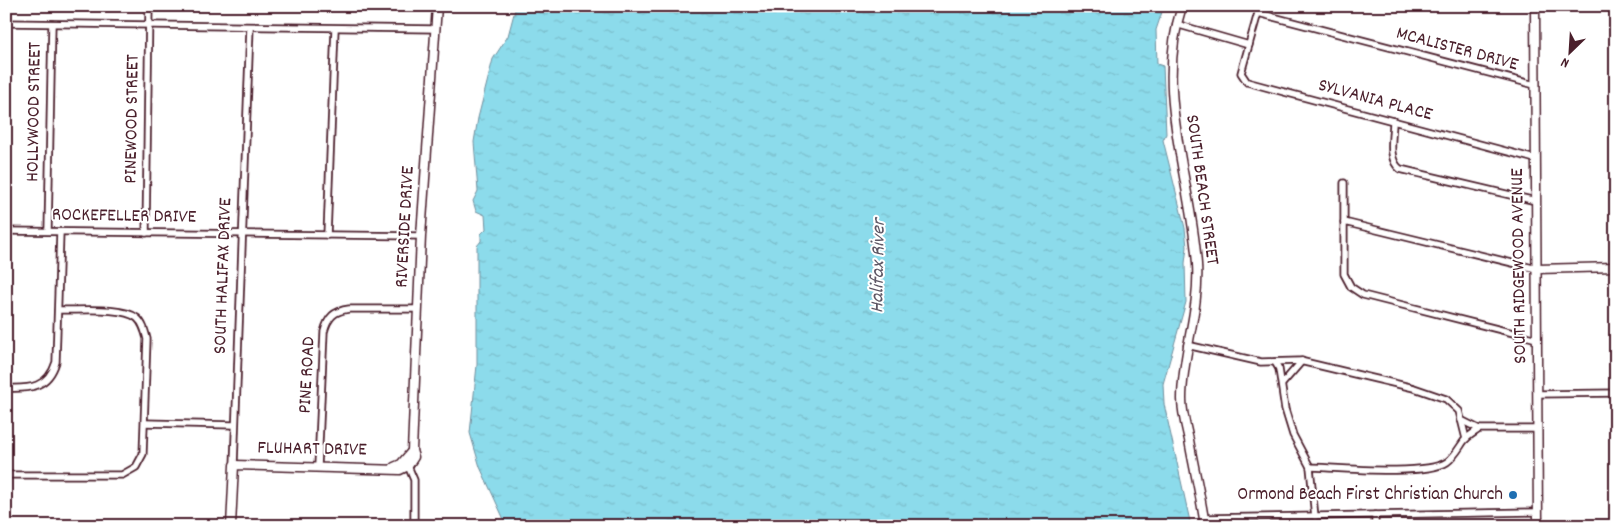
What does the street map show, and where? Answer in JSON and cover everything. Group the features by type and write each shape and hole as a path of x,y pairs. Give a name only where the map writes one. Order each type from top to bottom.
{"street":[{"name":"PINEWOOD STREET","path":"146,233 149,6"},
{"name":"RIVERSIDE DRIVE","path":"414,526 414,480 407,462 414,457 412,450 421,236 437,6"},
{"name":"SOUTH BEACH STREET","path":"1182,6 1176,24 1172,51 1171,90 1178,154 1195,239 1197,268 1195,306 1187,345 1182,401 1205,522"},
{"name":"SOUTH RIDGEWOOD AVENUE","path":"1534,6 1538,526"},
{"name":"MCALISTER DRIVE","path":"1249,45 1258,13 1535,85"},
{"path":"6,23 250,28 435,29"},
{"name":"HOLLYWOOD STREET","path":"48,231 52,24"},
{"path":"1176,24 1249,45"},
{"name":"SOUTH HALIFAX DRIVE","path":"231,526 250,28"},
{"path":"327,235 335,29"},
{"name":"SYLVANIA PLACE","path":"1249,45 1240,74 1247,82 1535,160"},
{"path":"1393,121 1392,156 1395,165 1400,169 1536,201"},
{"path":"1344,183 1344,274 1351,288 1363,295 1537,339"},
{"path":"1344,222 1537,269 1616,267"},
{"name":"ROCKEFELLER DRIVE","path":"6,231 421,236"},
{"path":"6,388 30,389 39,386 53,372 56,362 60,232"},
{"name":"PINE ROAD","path":"318,466 324,332 331,315 338,310 349,309 418,309"},
{"path":"6,475 122,475 136,467 143,454 147,339 142,324 137,318 125,312 58,310"},
{"path":"1187,345 1261,362 1302,361 1414,388 1446,399 1459,410 1466,439"},
{"path":"1282,384 1302,361"},
{"path":"1275,362 1279,369 1285,409 1294,435 1310,467 1314,517"},
{"path":"1538,394 1616,393"},
{"path":"1461,420 1479,429 1538,429"},
{"path":"144,423 234,425"},
{"path":"1310,467 1433,468 1447,462 1457,453 1466,439 1479,429"},
{"name":"FLUHART DRIVE","path":"234,465 390,468 400,470 407,462"},
{"path":"1205,522 1374,515 1538,512"},
{"path":"1374,515 1375,526"}],"water":[{"name":"Halifax River","path":"516,6 1164,6 1156,30 1157,64 1163,66 1166,134 1163,140 1185,228 1187,247 1185,263 1186,302 1163,384 1164,404 1191,526 507,526 480,467 470,433 477,365 477,246 481,241 481,234 486,229 485,215 476,211 473,201 478,191 474,142 493,59 508,36"}],"place":[{"name":"Ormond Beach First Christian Church","path":"1513,495"}]}
